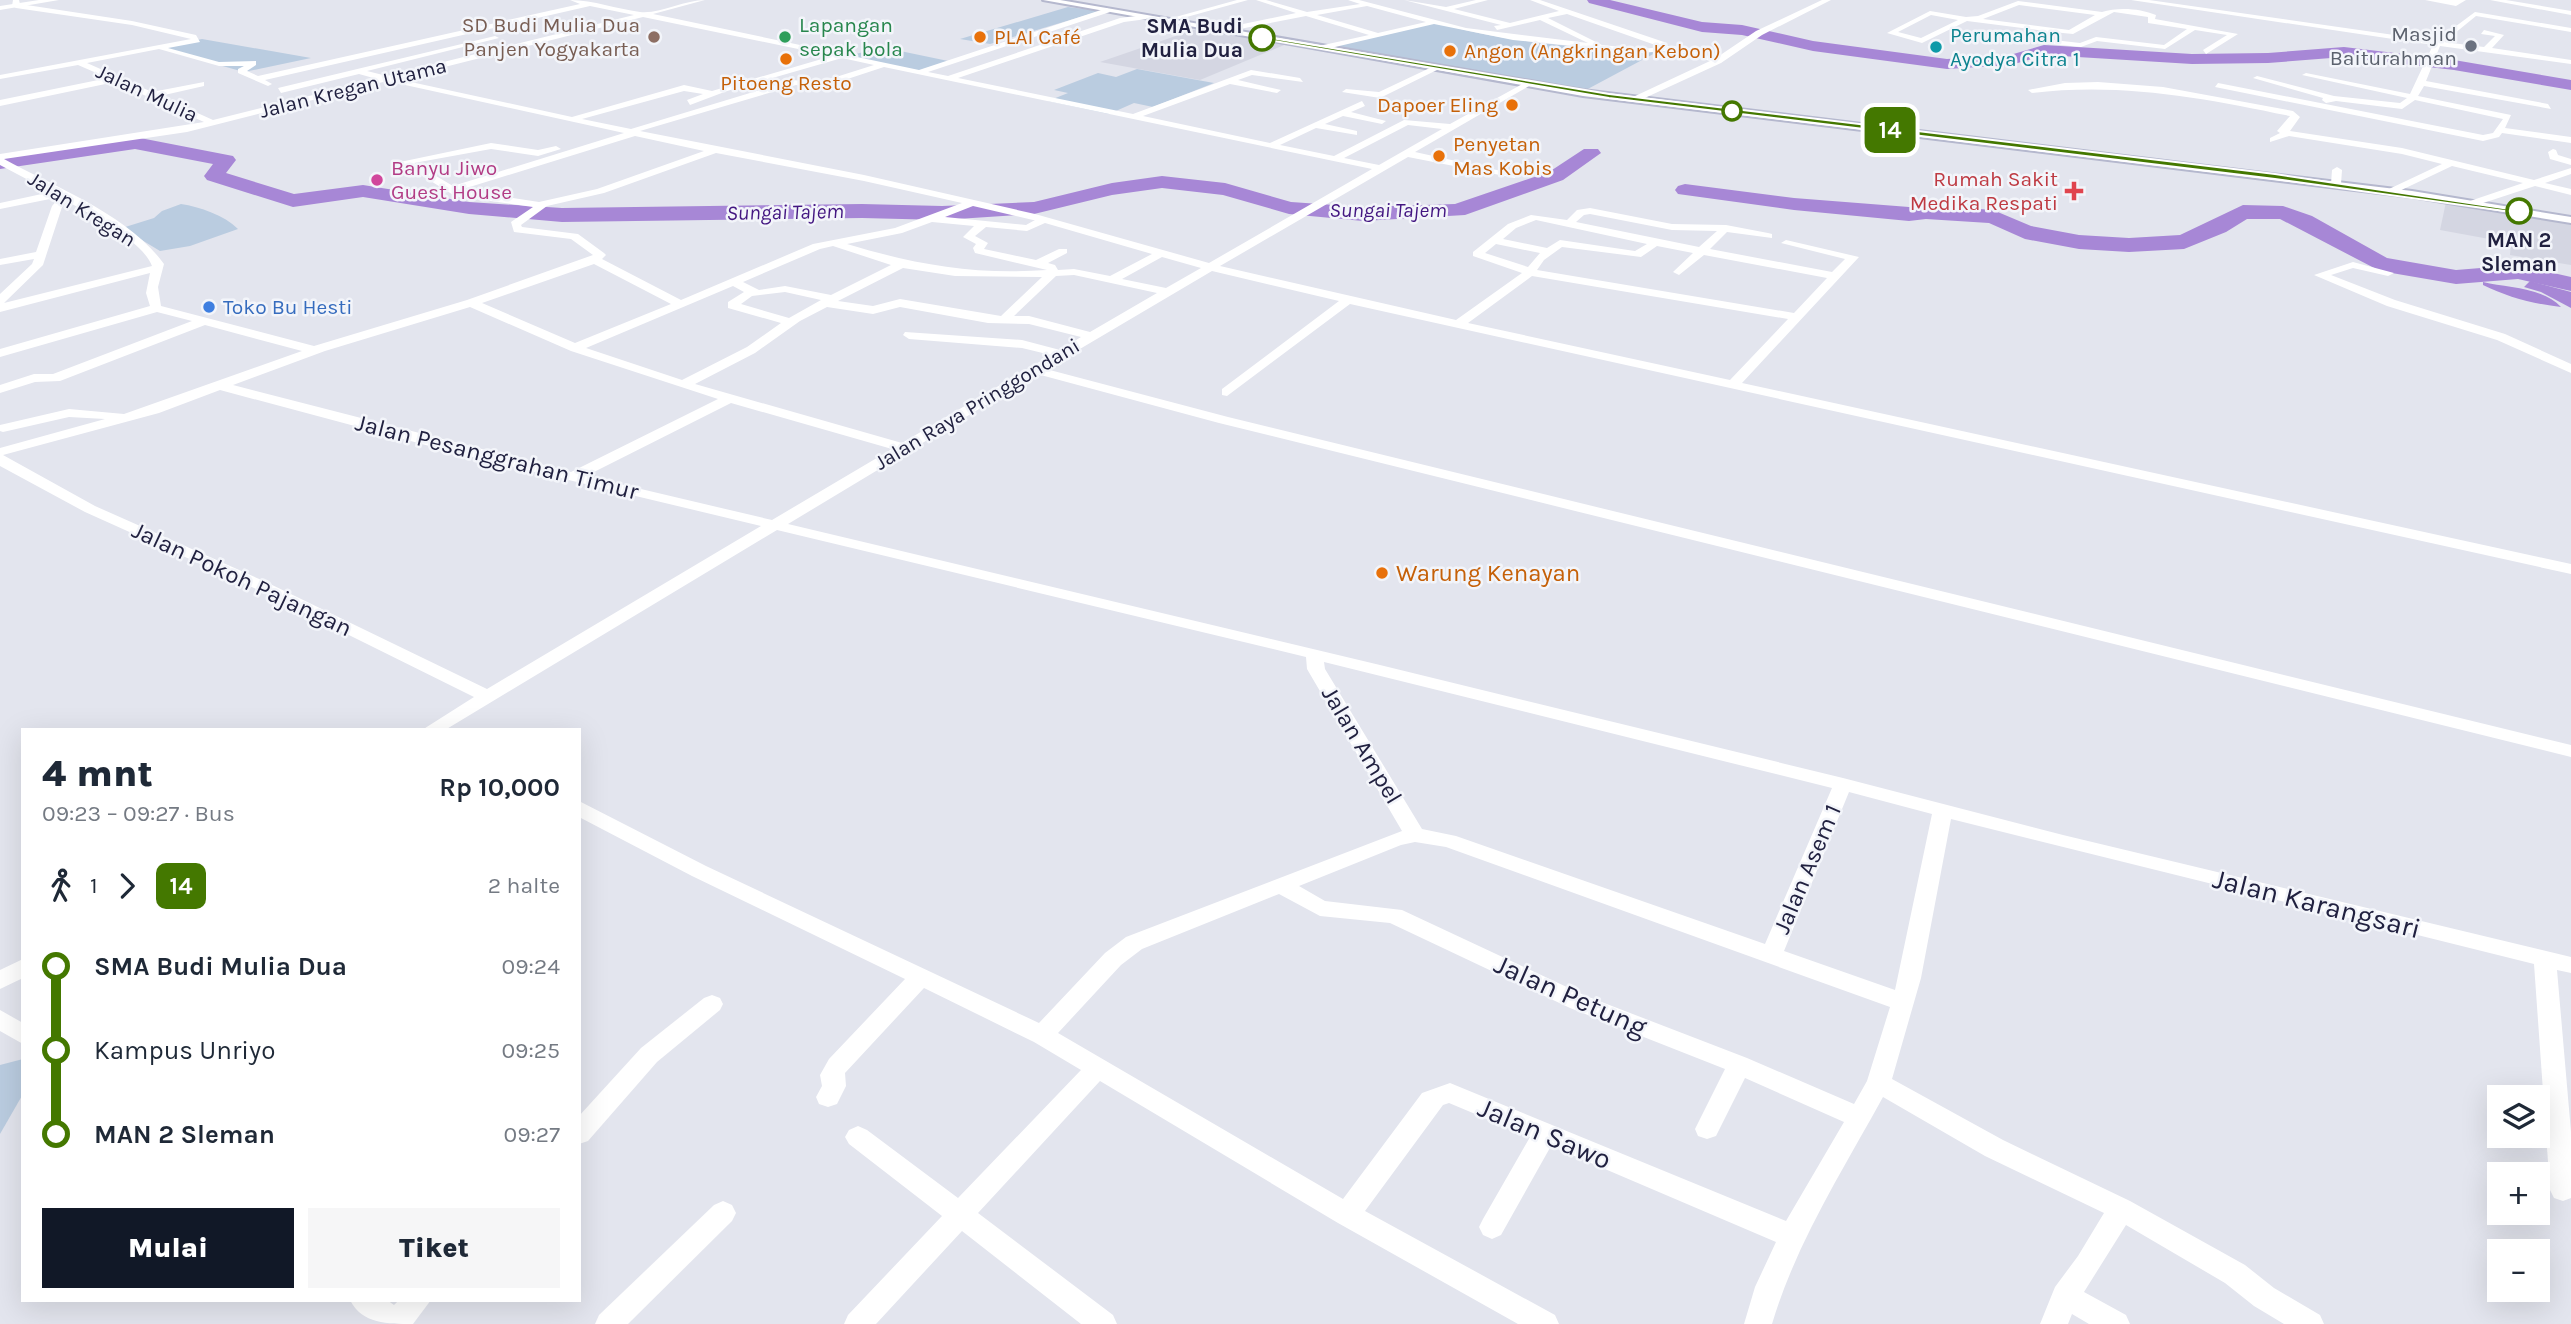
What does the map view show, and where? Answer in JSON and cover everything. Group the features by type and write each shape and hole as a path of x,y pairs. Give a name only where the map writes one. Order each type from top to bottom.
{"main road":[{"path":"0,8 16,3 54,0"},
{"path":"1047,0 1088,7 1109,5 1127,17 1162,20 1525,84 2393,191 2474,202 2571,220"}],"street":[{"path":"573,0 1379,168"},
{"name":"Jalan Kregan Utama","path":"2,161 213,123 702,0"},
{"path":"1130,30 1245,0"},
{"path":"1259,0 1377,34"},
{"path":"1353,0 1367,6 1484,34 1604,48 1657,51 1674,48"},
{"path":"1407,0 1507,24"},
{"path":"1443,9 1483,0"},
{"path":"1533,0 1718,61"},
{"path":"1636,99 1718,61 1758,34 1828,0"},
{"path":"2051,14 2085,0"},
{"path":"2134,0 2438,44 2544,55 2571,62"},
{"path":"2193,8 2206,0"},
{"path":"2428,0 2459,2"},
{"path":"2493,0 2569,11"},
{"path":"2257,78 2336,99 2395,107 2414,99 2423,82 2427,63 2438,44 2475,11 2518,13 2540,8 2548,0"},
{"path":"0,77 200,39 132,23 16,3"},
{"path":"1234,3 1286,17"},
{"path":"1319,3 1342,10"},
{"path":"2039,20 2023,28 1966,19 1930,13 1891,33 1922,41 1966,19 1987,16 2018,3 2102,14"},
{"path":"257,79 590,4"},
{"path":"1290,7 1308,4"},
{"path":"918,72 1109,5"},
{"path":"1185,5 1208,9"},
{"path":"1222,31 1286,17 1367,6"},
{"path":"592,15 616,9"},
{"path":"2028,26 2073,32 2102,14 2114,10 2150,15 2153,17 2151,22"},
{"path":"2475,11 2571,30"},
{"path":"1484,34 1507,24 1543,19 1566,12"},
{"path":"949,78 1127,17"},
{"path":"1543,19 1604,48"},
{"path":"515,21 560,35"},
{"path":"1322,48 1434,22"},
{"path":"2141,28 2151,22 2234,34 2206,52"},
{"path":"2050,30 2039,41 2081,45 2093,39 2122,40 2165,47 2193,28"},
{"path":"2484,32 2500,35 2486,50"},
{"path":"2122,40 2132,34"},
{"path":"331,64 358,71 505,36"},
{"path":"2373,43 2381,36"},
{"path":"2392,47 2400,38"},
{"path":"2411,48 2418,41"},
{"path":"158,48 219,64 253,63 241,71 307,100"},
{"path":"441,51 468,59"},
{"path":"684,104 713,93 843,56"},
{"path":"824,61 866,70"},
{"name":"Jalan Mulia","path":"81,62 213,123"},
{"path":"771,76 815,86 885,65"},
{"path":"1133,117 1228,80 1252,67 1300,80"},
{"path":"1346,92 1380,95 1437,68"},
{"path":"281,90 359,72 603,127 864,178 1348,300 2571,569"},
{"path":"816,72 841,79"},
{"path":"18,74 61,90"},
{"path":"971,83 996,75"},
{"path":"2218,85 2483,138 2492,138 2501,130 2508,117 2306,75"},
{"path":"0,103 116,79"},
{"path":"1228,80 1277,90"},
{"path":"450,190 587,150 635,133 635,130 796,82"},
{"path":"2410,83 2423,82 2549,107"},
{"path":"151,95 201,84"},
{"name":"Jalan Raya Pringgondani","path":"434,728 1092,336 1525,84"},
{"path":"2032,90 2127,84 2274,110 2296,116 2282,131 2288,133 2451,163 2571,192"},
{"path":"573,119 684,88 713,93"},
{"path":"2274,110 2336,99"},
{"path":"1270,145 1362,104"},
{"path":"1341,113 1382,121"},
{"path":"603,127 622,121"},
{"path":"1335,159 1407,122 1451,127"},
{"path":"1314,125 1354,133"},
{"path":"2501,130 2571,138 2570,129"},
{"path":"2273,140 2288,133"},
{"path":"2322,150 2342,141"},
{"path":"539,208 450,190 405,162 491,146 538,153 567,146 587,150"},
{"path":"0,452 128,417 314,351 471,303 595,260 600,255 581,240 561,234 524,232 515,224 539,208 600,191 715,150"},
{"path":"2553,152 2553,157 2571,162"},
{"path":"1404,153 1511,176"},
{"name":"Jalan Kregan","path":"2,161 114,225 151,253 157,261 152,302 157,308"},
{"path":"2393,191 2451,163"},
{"path":"2336,184 2337,170"},
{"path":"2474,202 2571,171"},
{"path":"0,205 64,195"},
{"path":"0,301 27,276 42,254 57,206 64,195"},
{"path":"575,348 830,242 898,231 969,204"},
{"path":"1569,224 1580,212 1587,211 1672,227 1726,228 1768,236"},
{"path":"934,218 983,224 1036,222"},
{"path":"1795,317 1530,272 1477,254 1512,226 1532,218 1835,276"},
{"path":"983,224 968,237 983,243 978,248 979,251 1039,263 1051,267 1054,272"},
{"path":"1679,272 1726,228"},
{"path":"1492,240 1548,251"},
{"path":"830,242 901,264 955,274 1024,275 1074,272 1167,292"},
{"path":"1459,324 1530,272 1555,244 1567,243 1639,254 1655,242"},
{"path":"1732,386 1853,257 1786,243"},
{"path":"1039,263 1063,251"},
{"path":"1113,279 1163,252"},
{"path":"0,262 42,254"},
{"path":"595,260 681,304"},
{"path":"682,385 751,350 791,322 901,264"},
{"path":"2388,273 2353,265 2325,271 2320,275 2391,303 2501,337 2571,369"},
{"path":"0,308 156,268"},
{"path":"1004,319 1054,272"},
{"path":"734,282 751,292 761,294 785,289 867,310 896,303 941,312 1042,323 1092,336"},
{"path":"751,292 732,305 791,322"},
{"path":"1227,392 1348,300"},
{"path":"471,303 575,348 682,385 902,449"},
{"path":"0,353 157,308 314,351"},
{"path":"941,312 909,335 1022,344 1063,354"},
{"path":"0,389 34,378 55,378 204,321"},
{"path":"1036,370 1224,420 2571,751"},
{"name":"Jalan Pesanggrahan Timur","path":"221,386 572,477 1314,654"},
{"path":"572,477 731,398"},
{"path":"1,428 69,413 128,417"},
{"name":"Jalan Pokoh Pajangan","path":"0,459 15,470 90,509 260,585 487,696"},
{"name":"Jalan Karangsari","path":"1314,654 1843,784 2063,842 2571,965"},
{"name":"Jalan Ampel","path":"1314,654 1316,669 1415,835"},
{"name":"Jalan Asem 1","path":"1772,953 1843,784"},
{"path":"581,809 699,871 1042,1035 1346,1215 1545,1324"},
{"path":"1758,1324 1769,1287 1791,1236 1880,1083 1910,978 1942,812"},
{"path":"1042,1035 1113,959 1134,943 1396,839 1415,835 1449,841 1772,953 1903,1002"},
{"name":"Jalan Petung","path":"1281,885 1320,908 1395,917 1578,1002 1740,1065 1860,1118"},
{"path":"2545,958 2563,1190"},
{"path":"0,981 21,968"},
{"path":"828,1097 834,1086 832,1075 837,1066 921,977"},
{"path":"581,1132 649,1055 712,1004"},
{"path":"0,1019 21,1034"},
{"path":"1707,1129 1740,1065"},
{"path":"858,1324 1097,1068"},
{"path":"1880,1083 1994,1148 2121,1209 2235,1274 2264,1297 2310,1324"},
{"name":"Jalan Sawo","path":"1346,1215 1407,1130 1436,1096 1450,1093 1791,1236"},
{"path":"1492,1227 1545,1134"},
{"path":"858,1137 1103,1324"},
{"path":"2054,1324 2065,1296 2088,1265 2121,1209"},
{"path":"609,1324 723,1213"},
{"path":"2065,1296 2116,1324"},
{"path":"367,1302 397,1323 414,1302"}],"shaded area":[{"path":"1068,7 1100,11 990,44 960,39"},
{"path":"1434,22 1516,40 1657,52 1584,91 1331,46"},
{"path":"1199,28 1289,43 1200,80 1100,62"},
{"path":"202,39 311,58 244,72 158,48"},
{"path":"881,47 953,62 921,72 849,56"},
{"path":"1137,69 1214,83 1153,107 1134,103 1109,114 1048,101 1068,93 1054,90 1098,73 1116,77"},
{"name":"MAN 2 Sleman","path":"2446,202 2571,223 2571,265 2510,255 2511,243 2440,230"},
{"path":"181,204 211,212 238,229 190,246 160,251 122,228 154,218 162,211"},
{"path":"2530,281 2571,292 2571,308 2541,292 2524,287"},
{"path":"2483,282 2535,292 2561,307 2511,296 2483,285"},
{"path":"21,1060 21,1097 0,1134 0,1065"}],"waterway":[{"path":"1594,0 1702,27 1742,30 1813,46 1947,64 2011,60 2044,50 2192,59 2268,58 2344,52 2454,65 2571,85"},
{"name":"Sungai Tajem","path":"0,163 135,143 226,160 214,176 293,201 363,191 469,208 562,215 862,211 942,213 1034,208 1112,189 1162,182 1225,189 1289,208 1363,214 1457,210 1556,176 1591,153"},
{"path":"1685,190 1794,204 1909,214 1926,212 1993,217 2025,232 2079,242 2129,245 2184,242 2243,212 2283,213 2304,221 2380,264 2456,277 2518,272 2571,284"}],"bus line":[{"name":"14","path":"1262,38 1609,96 2275,176 2474,202 2519,211"}],"place":[{"name":"SD Budi Mulia Dua Panjen Yogyakarta","path":"654,37"},
{"name":"Lapangan sepak bola","path":"785,37"},
{"name":"PLAI Café","path":"980,37"},
{"name":"SMA Budi Mulia Dua","path":"1262,38"},
{"name":"Masjid Baiturahman","path":"2471,46"},
{"name":"Perumahan Ayodya Citra 1","path":"1936,47"},
{"name":"Angon (Angkringan Kebon)","path":"1450,51"},
{"name":"Pitoeng Resto","path":"786,59"},
{"name":"Dapoer Eling","path":"1512,105"},
{"name":"Penyetan Mas Kobis","path":"1439,156"},
{"name":"Banyu Jiwo Guest House","path":"377,180"},
{"name":"Rumah Sakit Medika Respati","path":"2074,191"},
{"name":"MAN 2 Sleman","path":"2519,211"},
{"name":"Toko Bu Hesti","path":"209,307"},
{"name":"Warung Kenayan","path":"1382,573"}]}
